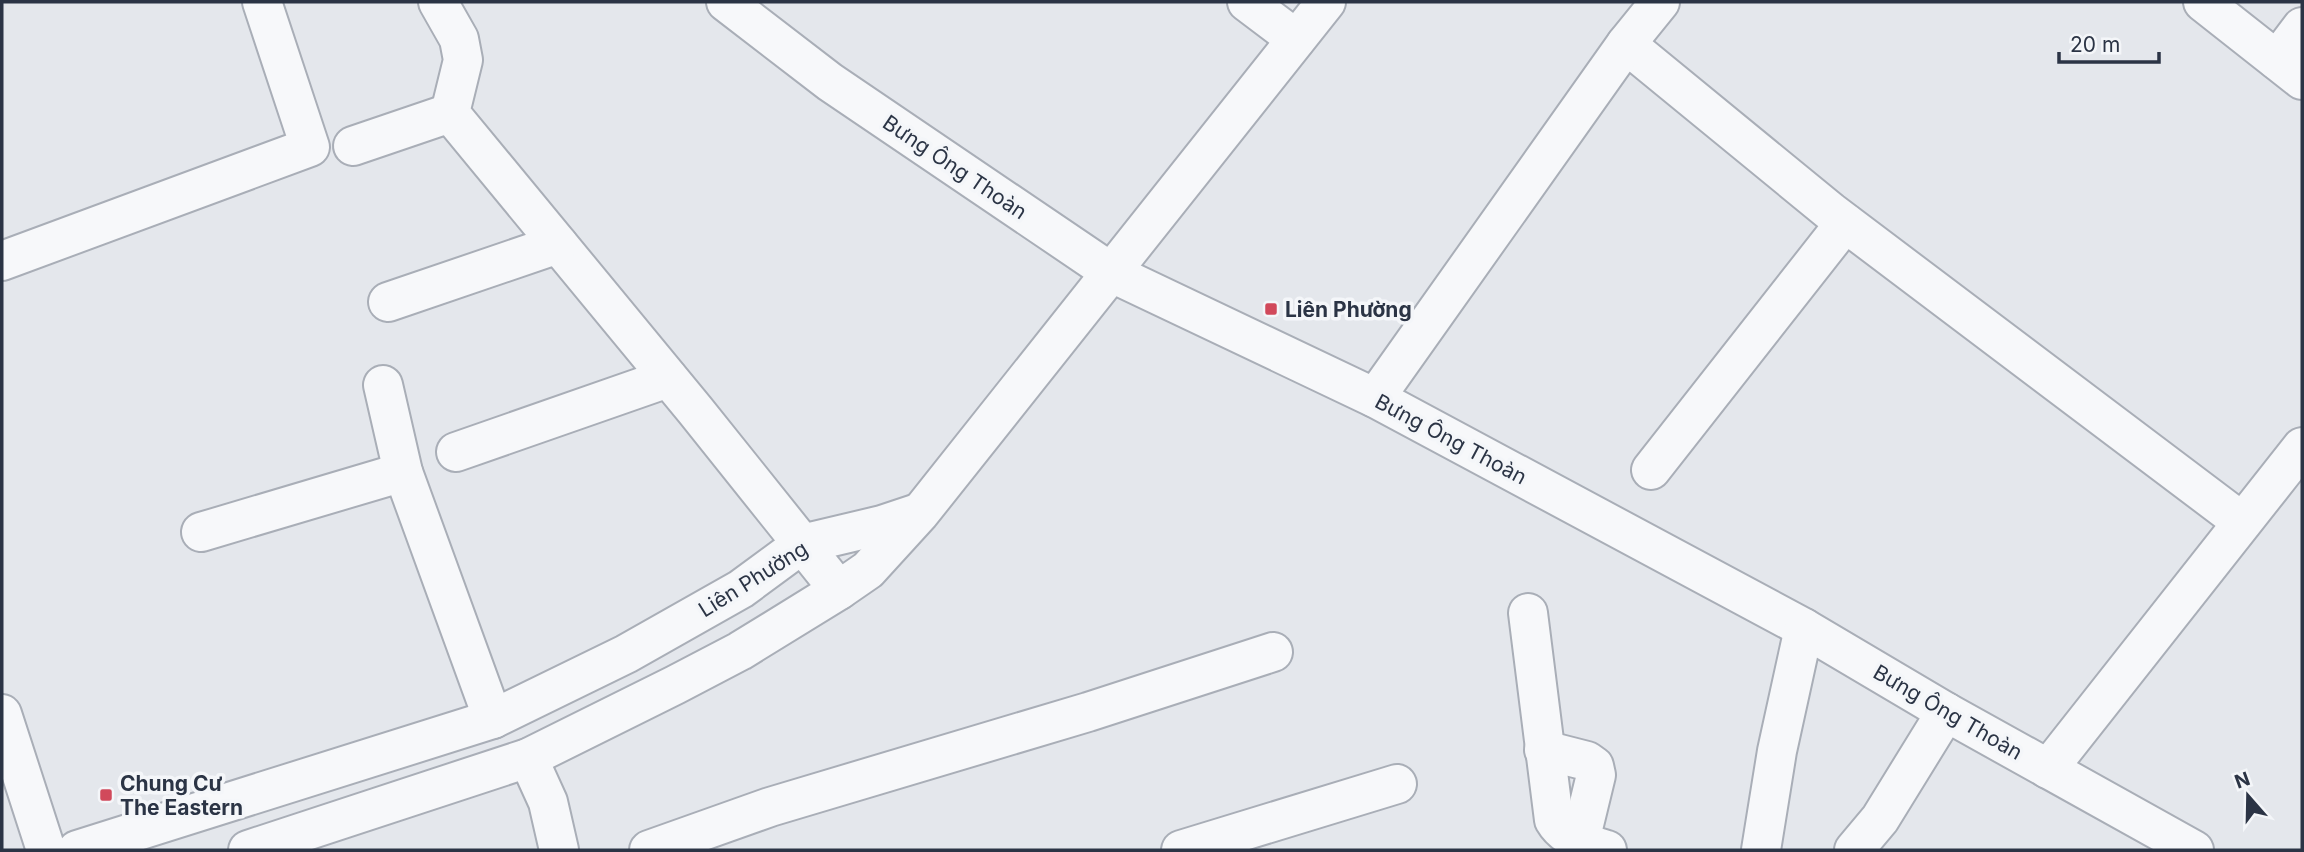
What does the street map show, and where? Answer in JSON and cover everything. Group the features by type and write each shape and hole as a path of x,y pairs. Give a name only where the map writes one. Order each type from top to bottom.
{"street":[{"path":"2,261 310,147 262,2"},
{"path":"438,2 459,39 463,60 450,113"},
{"name":"Bưng Ông Thoàn","path":"726,2 830,82 1112,273 1375,398 1804,628 1946,712 2194,850"},
{"path":"1247,2 1296,39"},
{"path":"248,850 528,758 740,651 868,570 920,513 1326,2"},
{"path":"1375,398 1626,44 1660,2"},
{"path":"2203,2 2290,70 2302,27"},
{"path":"1626,44 1845,223 2242,522"},
{"path":"354,146 450,113"},
{"path":"450,113 839,590"},
{"path":"1651,470 1845,223"},
{"path":"388,302 558,244"},
{"path":"456,452 668,378"},
{"path":"383,385 403,472 493,719"},
{"path":"2048,769 2302,447"},
{"path":"201,532 403,472"},
{"name":"Liên Phường","path":"77,850 493,719 649,641 741,589 802,544 920,513"},
{"path":"1528,613 1554,820 1560,829 1594,846"},
{"path":"1761,850 1777,751 1804,628"},
{"path":"649,850 770,807 1088,712 1273,652"},
{"path":"1854,850 1880,819 1946,712"},
{"path":"2,714 46,850"},
{"path":"528,758 548,802 559,850"},
{"path":"1181,850 1396,783"}],"place":[{"name":"Liên Phường","path":"1271,309"},
{"name":"Chung Cư The Eastern","path":"106,795"}]}
